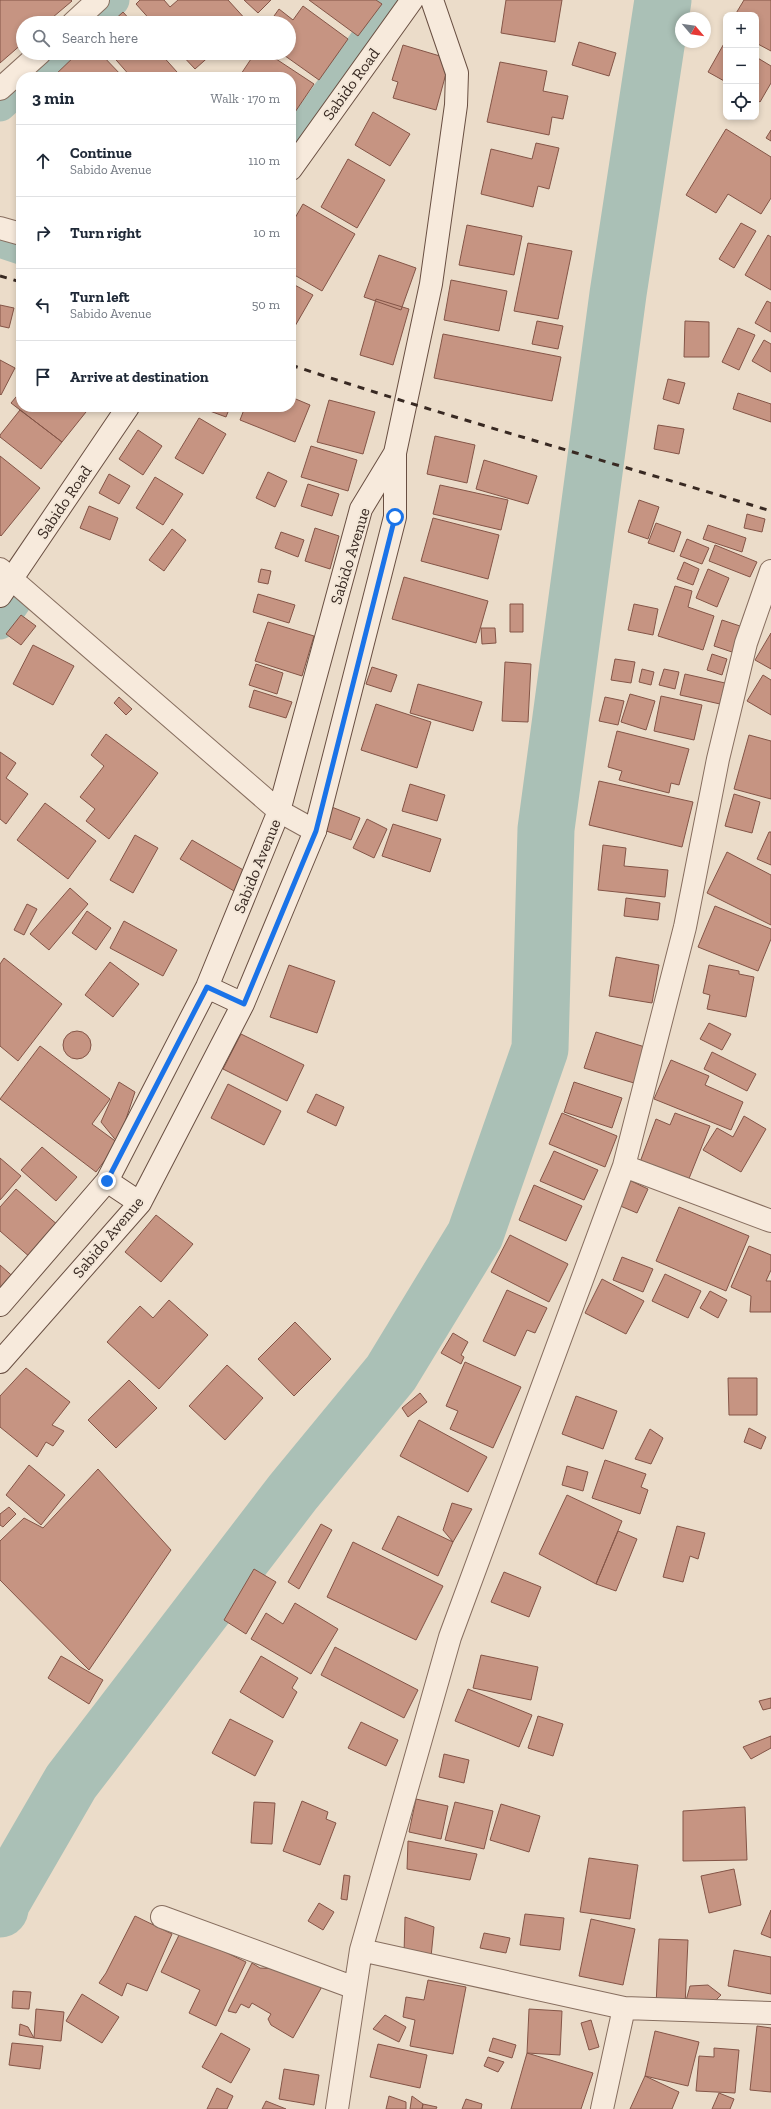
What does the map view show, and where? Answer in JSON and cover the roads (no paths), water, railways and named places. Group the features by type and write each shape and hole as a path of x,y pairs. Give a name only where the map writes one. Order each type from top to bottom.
{"street":[{"path":"81,16 98,0"},
{"name":"Sabido Road","path":"296,162 412,0"},
{"path":"395,453 431,284 456,105 457,73 432,0"},
{"path":"19,72 32,60"},
{"path":"0,89 16,75"},
{"path":"0,228 16,233"},
{"name":"Sabido Road","path":"4,582 124,412"},
{"name":"Sabido Avenue","path":"0,1305 107,1181 207,987 279,811 361,509 395,453"},
{"name":"Sabido Avenue","path":"0,1362 140,1203 244,1004 316,831 395,517 395,453"},
{"path":"337,2109 361,1950 450,1638 624,1166 685,927 718,759 746,643 771,571"},
{"path":"4,582 279,811 316,831"},
{"path":"207,987 244,1004"},
{"path":"624,1166 771,1221"},
{"path":"107,1181 140,1203"},
{"path":"162,1916 355,1988"},
{"path":"361,1950 624,2008 771,2013"},
{"path":"602,2109 624,2008"}],"waterway":[{"path":"96,16 113,0"},
{"path":"296,139 395,0"},
{"path":"0,1909 1,1903 71,1782 293,1492 391,1373 475,1235 540,1049 546,829 618,294 663,0"},
{"path":"35,72 48,60"},
{"path":"0,105 16,91"},
{"path":"0,241 16,246"},
{"path":"0,623 15,601"}],"railway":[{"path":"0,276 16,281"},
{"path":"296,367 471,422 771,511"}]}
